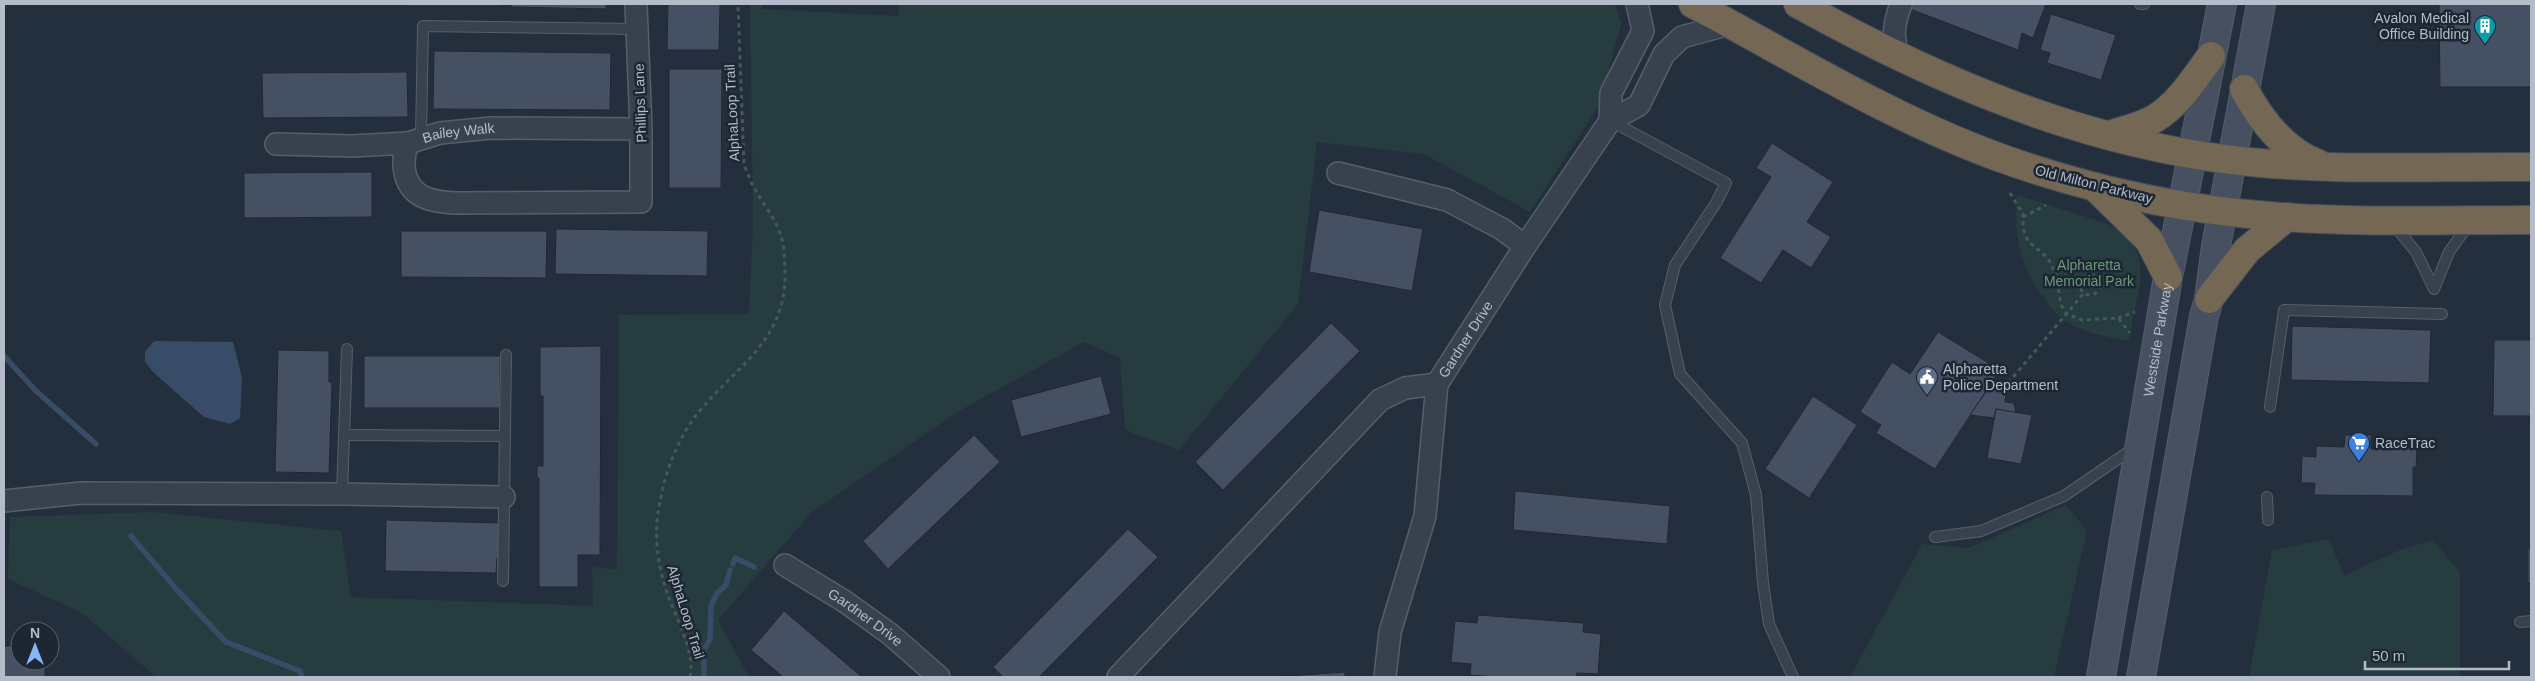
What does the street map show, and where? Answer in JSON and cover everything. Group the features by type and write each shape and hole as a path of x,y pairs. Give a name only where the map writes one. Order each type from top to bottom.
{"highway":[{"name":"Old Milton Parkway","path":"1693,4 1923,126 1997,157 2094,186 2222,211 2287,217 2390,220 2531,220"},
{"path":"1798,4 1900,58 1997,100 2072,126 2108,136 2192,154 2231,160 2323,166 2531,167"},
{"path":"2108,136 2153,120 2169,108 2192,83 2211,56"},
{"path":"2244,89 2258,114 2277,136 2302,156 2323,166"},
{"path":"2094,186 2149,240 2168,277"},
{"path":"2210,299 2247,250 2287,217"}],"main road":[{"name":"Westside Parkway","path":"2101,677 2168,277 2222,4"},
{"path":"2142,677 2185,421 2204,316 2210,299 2231,160 2261,4"}],"street":[{"name":"Phillips Lane","path":"415,140 403,156 404,171 410,184 419,194 427,199 454,202 640,202 641,129 636,4"},
{"path":"1610,120 1611,93 1644,31 1637,4"},
{"path":"1900,58 1894,44 1893,26 1901,4"},
{"name":"Gardner Drive","path":"1385,677 1390,632 1425,516 1437,384 1525,246 1610,120 1639,105 1664,54 1682,37 1730,24"},
{"path":"1857,34 1879,31 1893,26"},
{"name":"Bailey Walk","path":"276,144 352,146 415,140 464,129 641,129"},
{"path":"1338,173 1447,200 1502,229 1525,246"},
{"path":"1118,677 1380,400 1405,388 1437,384"},
{"path":"4,501 81,493 504,497"},
{"name":"Gardner Drive","path":"785,565 852,606 890,634 939,677"}],"lane":[{"path":"415,140 423,26 637,29"},
{"path":"1610,120 1726,183 1716,203 1675,265 1665,305 1680,374 1742,443 1756,495 1763,583 1769,624 1793,677"},
{"path":"2390,220 2416,252 2434,289 2449,252 2472,220"},
{"path":"2270,407 2284,310 2442,314"},
{"path":"342,494 347,349"},
{"path":"503,581 506,355"},
{"path":"344,434 505,436"},
{"path":"1935,536 1981,532 2064,496 2139,445"},
{"path":"2267,498 2268,520"},
{"path":"2520,622 2531,621"}],"path":[{"name":"AlphaLoop Trail","path":"690,677 692,668 682,631 661,573 656,544 658,514 666,473 678,444 693,420 712,395 743,367 769,337 781,307 786,284 782,238 744,165 738,4"},
{"path":"2010,193 2016,201 2023,218 2023,228 2028,241 2048,258 2056,275 2060,305 2067,314 2082,320 2118,318 2135,312"},
{"path":"2023,218 2046,205"},
{"path":"2085,276 2095,276 2100,284 2098,291 2090,296 2084,293 2080,288 2080,281 2085,276"},
{"path":"2003,389 2084,293"},
{"path":"2118,318 2130,333"}],"green space":[{"path":"750,4 762,4 762,9 898,16 899,4 1612,4 1616,6 1621,25 1598,107 1530,212 1424,154 1317,142 1298,304 1179,450 1125,430 1120,358 1084,342 959,411 812,512 718,620 749,677 156,677 82,613 8,579 10,517 152,512 341,531 351,597 593,606 592,567 617,569 619,315 749,314 753,222"},
{"name":"Alpharetta Memorial Park","path":"2017,195 2108,224 2125,236 2135,248 2140,262 2141,276 2129,341 2099,335 2077,327 2062,319 2049,305 2035,285 2023,261 2016,223"},
{"path":"2066,505 2087,531 2054,677 1850,677 1922,544 1969,548"},
{"path":"2329,539 2344,575 2400,550 2433,540 2460,572 2460,677 2249,677 2272,550"}],"water":[{"path":"154,341 233,342 242,378 240,418 230,424 204,417 153,372 145,362 145,352"}],"building":[{"path":"409,4 502,4 502,6 409,6"},
{"path":"512,4 606,4 606,9 511,7"},
{"path":"668,4 720,4 719,50 667,50"},
{"path":"1912,4 2046,4 2033,38 2022,33 2018,50 1910,9"},
{"name":"Avalon Medical Office Building","path":"2439,4 2531,4 2531,87 2440,87"},
{"path":"2051,14 2116,35 2101,80 2047,63 2050,53 2040,50"},
{"path":"434,51 611,53 610,110 433,109"},
{"path":"669,69 722,69 721,188 669,188"},
{"path":"407,72 408,117 263,118 262,73"},
{"path":"1772,143 1833,182 1807,222 1831,237 1811,268 1783,250 1761,283 1720,258 1771,177 1756,168"},
{"path":"372,172 372,217 244,218 244,173"},
{"path":"1319,210 1423,229 1412,291 1309,272"},
{"path":"556,229 708,231 707,276 555,274"},
{"path":"401,231 547,231 546,278 401,277"},
{"path":"1331,323 1360,351 1223,490 1195,462"},
{"path":"2292,326 2431,330 2429,383 2291,380"},
{"name":"Alpharetta Police Department","path":"1938,332 2000,370 1935,469 1876,433 1881,425 1860,412 1892,362 1910,374"},
{"path":"2494,340 2531,340 2531,416 2493,416"},
{"path":"601,346 600,555 578,555 578,587 539,587 539,478 537,478 537,466 543,466 543,396 540,396 540,347"},
{"path":"278,350 329,351 329,382 332,382 329,473 275,472"},
{"path":"364,356 500,356 500,408 364,408"},
{"path":"1101,376 1111,414 1021,437 1011,400"},
{"path":"1994,380 2001,385 2006,394 2005,402 2014,403 2016,413 1996,409 1994,418 1970,415"},
{"path":"1813,396 1857,425 1809,498 1765,469"},
{"path":"1996,409 2032,415 2021,464 1987,458"},
{"path":"974,435 1000,462 888,569 863,541"},
{"name":"RaceTrac","path":"2345,435 2371,435 2371,449 2417,447 2416,467 2413,467 2413,496 2314,495 2315,483 2301,483 2302,456 2316,457 2316,446 2344,447"},
{"path":"1515,491 1670,506 1667,544 1513,530"},
{"path":"386,520 500,523 500,558 497,558 496,573 385,571"},
{"path":"1128,529 1158,557 1039,677 1003,677 993,667"},
{"path":"2528,548 2531,548 2531,583 2528,583"},
{"path":"784,611 862,677 783,677 751,650"},
{"path":"1478,615 1584,623 1583,632 1601,634 1598,674 1577,673 1576,677 1470,675 1471,664 1451,662 1455,621 1477,623"},
{"path":"4,646 10,646 10,671 45,671 45,677 4,677"},
{"path":"1345,672 1345,677 1274,677"}],"waterway":[{"path":"4,356 35,390 96,444"},
{"path":"131,536 178,591 226,642 300,671 302,677"},
{"path":"733,564 735,558 754,567"},
{"path":"704,677 704,650 710,639 711,606 717,593 726,585 730,570"}],"place":[{"name":"Avalon Medical Office Building","path":"2485,45"},
{"name":"Alpharetta Police Department","path":"1927,396"},
{"name":"RaceTrac","path":"2359,462"}]}
